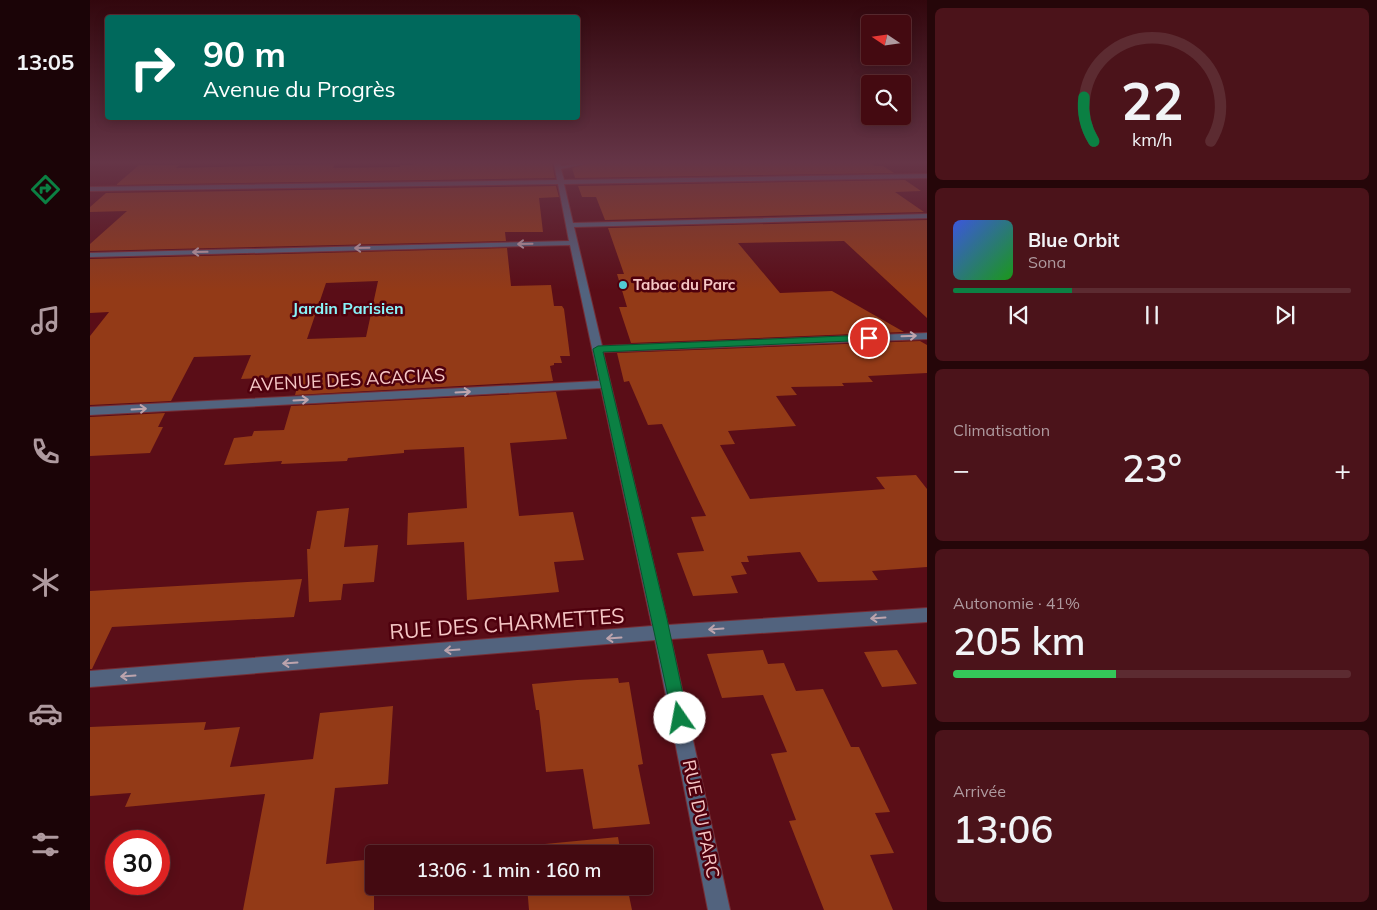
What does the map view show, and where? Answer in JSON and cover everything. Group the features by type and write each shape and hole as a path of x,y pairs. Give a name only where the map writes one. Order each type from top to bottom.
{"street":[{"name":"RUE DU PARC","path":"565,205 662,634 719,910"},
{"path":"570,225 927,216"},
{"path":"90,255 573,243"},
{"path":"598,349 927,336"},
{"name":"AVENUE DES ACACIAS","path":"90,411 606,384"},
{"name":"RUE DES CHARMETTES","path":"90,679 927,615"}],"building":[{"path":"92,205 540,205 543,232 505,232 506,241 90,251 90,244 127,211 90,212"},
{"path":"599,205 915,205 924,212 605,220"},
{"path":"927,220 927,318 844,241 738,243 780,293 832,291 904,332 631,343 619,307 627,307 617,274 624,274 608,228"},
{"path":"507,248 511,286 551,285 554,306 562,306 564,309 570,356 560,356 562,363 554,363 554,365 550,366 553,381 295,395 300,376 241,379 251,355 194,357 171,401 90,405 90,336 109,312 90,313 90,259","holes":["378,281 366,337 307,339 326,283"]},
{"path":"920,341 927,345 927,373 868,376 873,382 842,383 844,386 791,387 797,395 776,396 796,426 728,431 735,444 720,445 750,499 885,489 876,477 916,475 927,489 927,567 872,571 878,580 818,582 800,552 747,556 749,562 741,562 747,574 731,576 738,593 693,596 677,553 704,551 691,517 706,516 662,424 648,425 629,381 624,382 617,353"},
{"path":"556,392 567,439 510,443 519,516 573,512 584,560 554,562 559,592 467,600 464,542 407,545 408,513 467,508 464,447 404,450 404,453 348,458 347,461 281,464 282,461 224,465 234,438 252,436 254,431 284,430 291,406"},
{"path":"165,413 158,427 163,427 150,453 90,456 90,417"},
{"path":"349,508 344,547 378,545 374,582 343,584 341,600 309,602 307,549 310,549 317,511"},
{"path":"302,579 294,617 112,627 92,669 90,669 90,591"},
{"path":"763,650 768,664 784,663 796,691 823,689 851,747 859,747 890,812 875,813 894,853 870,855 893,910 824,910 789,821 796,820 771,754 787,752 763,695 722,698 707,654"},
{"path":"897,650 917,684 882,687 864,652"},
{"path":"618,678 619,683 629,682 643,764 638,765 650,824 593,829 583,769 546,772 539,710 536,710 532,684"},
{"path":"393,706 388,784 335,788 326,864 365,860 365,895 374,895 374,910 243,910 265,794 125,807 131,793 90,796 90,727 206,722 204,730 240,727 230,767 313,759 320,713"},
{"path":"618,837 619,845 534,845"},
{"path":"528,895 629,895 632,910 529,910"}],"place":[{"name":"Tabac du Parc","path":"623,285"}],"district":[{"name":"Jardin Parisien","path":"348,308"}],"route":[{"path":"680,718 598,349 869,338"}]}
